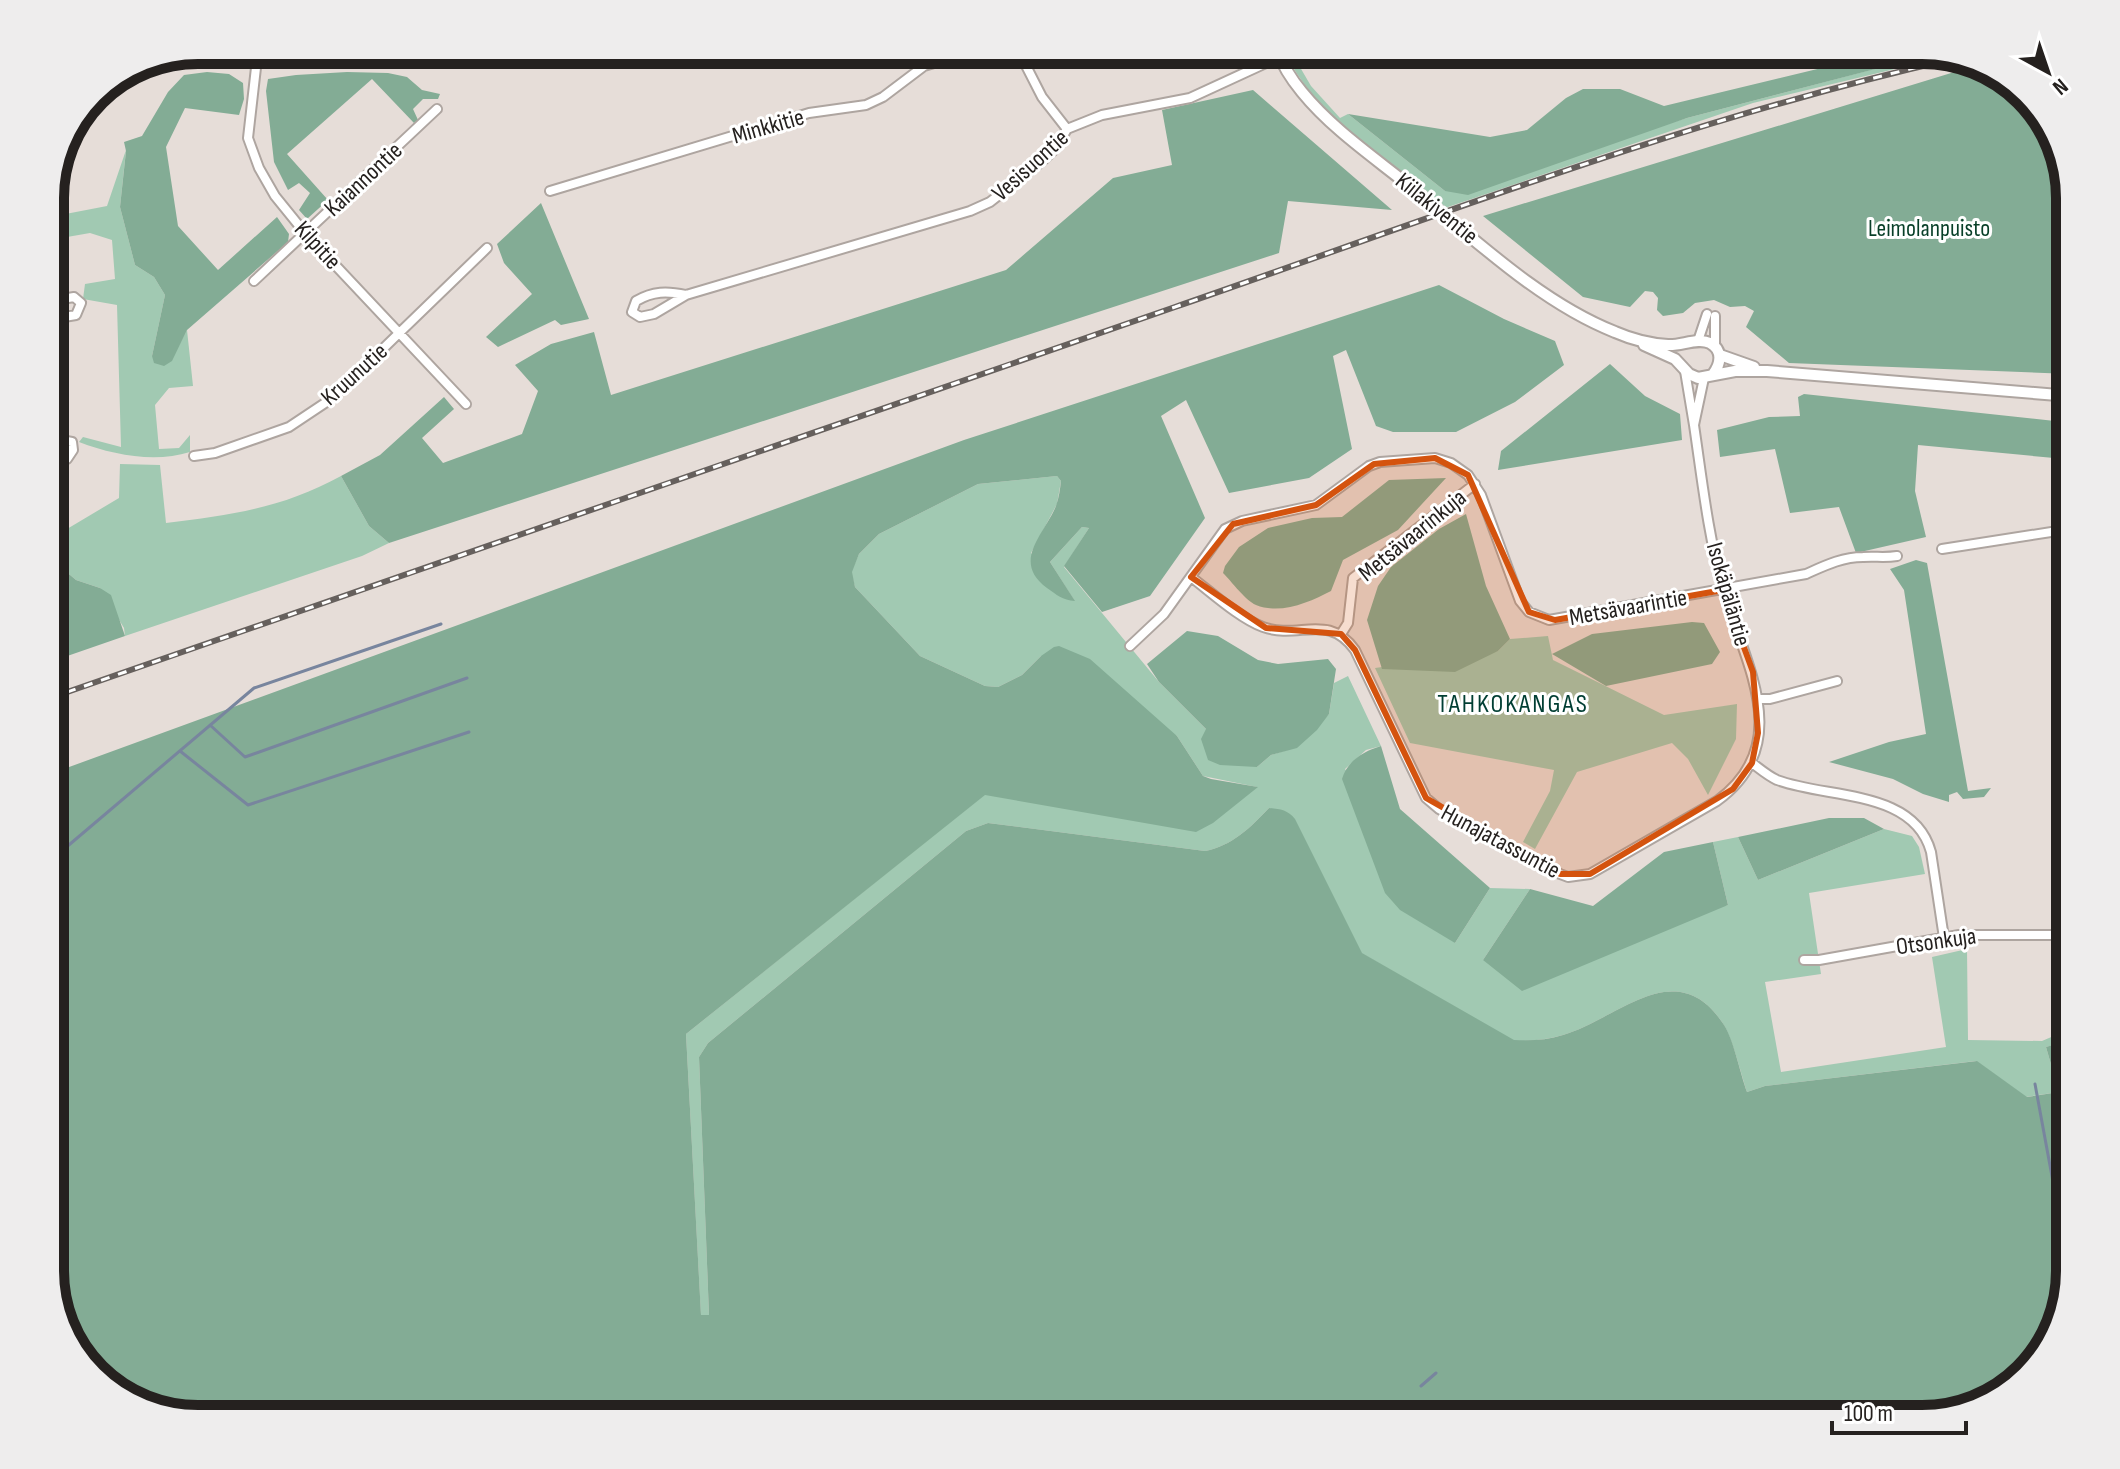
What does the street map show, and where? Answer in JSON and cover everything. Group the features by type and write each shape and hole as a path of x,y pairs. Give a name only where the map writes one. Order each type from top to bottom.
{"street":[{"name":"Kilpitie","path":"256,64 248,138 259,168 275,196 305,233 401,331 466,404"},
{"name":"Minkkitie","path":"550,191 809,113 866,105 931,64"},
{"path":"1025,64 1042,97 1067,129"},
{"name":"Vesisuontie","path":"686,295 649,293 636,301 632,312 640,317 654,314 686,295 970,211 990,202 1041,162 1056,148 1067,129 1102,115 1190,98 1256,64"},
{"name":"Kiilakiventie","path":"1285,64 1301,91 1332,123 1549,296 1587,319 1675,359 1684,368"},
{"name":"Kaiannontie","path":"254,281 437,109"},
{"name":"Kruunutie","path":"194,456 228,449 289,427 331,399 487,248"},
{"path":"64,299 74,297 81,303 76,315 64,317"},
{"path":"1709,376 1719,365 1711,315 1683,355 1684,368 1693,377 1709,376 1767,371 2056,395"},
{"name":"Kiilakiventie","path":"1624,335 1668,345 1694,342"},
{"path":"1694,342 1707,341 1717,351 1767,371"},
{"name":"Isokäpäläntie","path":"1684,368 1723,590 1753,672 1758,699 1758,733 1752,763"},
{"name":"Isokäpäläntie","path":"1694,425 1709,376"},
{"path":"64,441 72,442 73,450 64,460"},
{"path":"1130,646 1164,614 1220,535 1233,524 1316,505 1374,464 1435,458 1459,467 1475,484"},
{"name":"Metsävaarintie","path":"1475,484 1520,601 1536,616 1555,620 1806,574 1837,561 1864,556 1879,559 1897,556"},
{"name":"Metsävaarinkuja","path":"1341,634 1348,623 1353,578 1475,484"},
{"path":"1942,549 2056,531"},
{"path":"1191,577 1266,628 1327,629 1341,634"},
{"name":"Hunajatassuntie","path":"1341,634 1355,650 1426,798 1439,809 1568,877 1590,874 1717,801 1733,789 1752,763"},
{"path":"1758,699 1770,699 1837,681"},
{"path":"1752,763 1777,780 1894,808 1914,820 1921,828 1931,852 1944,938"},
{"name":"Otsonkuja","path":"1804,960 1980,933 2056,935"}],"highlighted area":[{"path":"1435,458 1468,475 1529,612 1555,620 1723,590 1753,672 1758,733 1752,763 1733,789 1590,874 1560,874 1426,798 1355,650 1341,634 1266,628 1191,577 1233,524 1316,505 1374,464"}],"green space":[{"path":"1292,64 1298,64 1311,86 1340,118 1348,114 1445,191 1687,118 1882,67 1882,64 1916,64 1753,103 1445,208 1355,137 1333,117"},
{"path":"1838,64 1883,64 1883,67 1687,118 1468,195 1445,191 1348,114 1490,137 1527,130 1566,98 1583,89 1620,89 1664,106"},
{"name":"Leimolanpuisto","path":"1961,70 1973,74 2008,96 2008,112 2024,112 2042,139 2051,163 2056,198 2056,373 1789,363 1746,327 1754,311 1745,306 1730,307 1714,300 1695,303 1683,313 1663,316 1657,310 1658,298 1653,292 1645,291 1630,307 1583,297 1483,216"},
{"path":"207,72 229,74 243,83 244,99 239,115 185,108 166,147 178,226 218,270 277,217 289,234 288,242 187,330 172,361 164,366 154,363 152,356 165,295 154,277 135,265 120,207 126,151 124,142 142,136 168,92 184,75"},
{"path":"347,72 388,73 407,77 422,90 440,94 438,99 423,99 413,109 418,120 414,123 372,79 287,154 328,200 307,219 299,210 310,193 299,183 288,190 274,162 266,91 268,79"},
{"path":"1253,90 1392,210 1288,201 1279,253 389,543 369,526 341,476 380,455 444,397 454,409 422,438 443,463 522,434 538,391 515,365 551,344 594,332 611,395 1006,270 1113,178 1172,165 1162,110"},
{"path":"126,150 120,207 135,265 154,277 165,295 152,356 171,361 187,330 193,386 169,388 155,405 159,449 179,448 190,435 190,452 163,457 134,456 79,442 83,437 121,447 117,305 83,299 85,284 115,279 112,240 90,233 64,238 64,214 107,206"},
{"path":"541,203 589,319 561,325 555,320 498,347 486,337 532,294 504,263 497,244"},
{"path":"1439,285 1555,341 1564,365 1515,402 1456,432 1393,432 1376,426 1346,350 1333,356 1352,449 1309,478 1229,493 1186,400 1161,416 1205,518 1150,596 1102,612 1064,566 1089,528 1082,527 1050,562 1075,601 1067,600 1047,588 1032,568 1034,548 1057,503 1061,481 1057,476 978,484 879,534 859,554 852,572 855,587 920,656 985,686 998,687 1022,675 1041,656 1059,646 1090,659 1177,736 1203,776 1258,787 1213,823 1196,832 985,795 686,1034 701,1315 709,1315 699,1057 708,1043 966,831 988,823 1205,851 1232,840 1269,808 1284,810 1295,819 1362,953 1514,1040 1557,1037 1646,997 1666,992 1685,993 1704,1002 1726,1028 1747,1092 1765,1086 1977,1061 2027,1097 2056,1092 2055,1288 2046,1322 2023,1359 2010,1372 1981,1391 1957,1400 1922,1405 198,1405 163,1400 139,1391 103,1366 74,1322 64,1280 64,769 964,440"},
{"path":"1610,364 1645,396 1680,414 1682,440 1498,470 1501,451"},
{"path":"1804,394 2056,421 2056,451 2054,458 1918,445 1915,491 1926,537 1856,553 1839,507 1790,513 1775,449 1720,457 1717,430 1769,417 1800,416 1798,397"},
{"path":"120,464 160,465 166,523 277,503 341,476 369,526 389,543 362,556 125,636 124,628 100,588 76,580 64,570 64,528 119,498"},
{"path":"1057,476 1061,481 1057,504 1031,553 1074,600 1050,562 1082,527 1089,528 1064,567 1159,682 1207,730 1257,767 1271,755 1297,747 1329,714 1334,683 1348,676 1381,746 1366,750 1345,769 1455,943 1490,888 1530,889 1483,960 1728,905 1713,842 1738,837 1758,880 1884,829 1912,836 1919,847 1925,874 1809,893 1821,974 1765,982 1781,1072 1946,1047 1932,957 1967,949 1968,1040 2042,1041 2056,1035 2056,1044 2046,1047 2056,1092 2026,1097 1976,1061 1765,1086 1747,1092 1726,1028 1704,1002 1685,993 1666,992 1646,997 1557,1037 1514,1041 1361,953 1269,808 1232,840 1205,851 988,823 966,831 708,1043 699,1057 709,1315 701,1316 686,1034 985,794 1196,831 1257,787 1203,776 1177,736 1041,656 1022,675 998,687 985,686 920,656 855,587 851,572 859,554 879,534 978,484"},
{"path":"1446,478 1398,530 1343,560 1331,591 1314,599 1285,608 1266,608 1252,603 1223,573 1239,547 1268,528 1312,518 1342,517 1389,480"},
{"path":"1466,514 1486,586 1510,639 1498,651 1455,672 1382,669 1367,620 1378,586 1391,567 1439,529"},
{"path":"1916,560 1927,563 1968,791 1991,788 1984,797 1963,799 1957,792 1949,795 1949,802 1923,794 1893,779 1829,762 1889,742 1926,734 1904,590 1890,569"},
{"path":"64,570 76,580 111,595 125,636 64,657"},
{"path":"1704,623 1720,652 1712,664 1606,686 1552,654 1592,634"},
{"path":"1187,631 1218,636 1258,660 1278,664 1328,659 1336,669 1329,714 1297,748 1271,755 1257,767 1220,765 1208,760 1201,739 1206,729 1159,682 1147,664"},
{"path":"1548,636 1553,660 1664,715 1737,704 1736,739 1708,795 1688,759 1672,743 1577,772 1535,849 1523,842 1550,791 1554,770 1410,743 1375,668 1498,651 1510,639"},
{"path":"1381,746 1400,809 1490,888 1455,943 1400,910 1385,893 1342,779 1357,758"},
{"path":"1829,818 1864,818 1884,829 1758,880 1738,837"},
{"path":"1713,842 1728,905 1522,991 1483,960 1530,889 1593,906 1664,852"},
{"path":"2056,1044 2056,1082 2046,1047"}],"waterway":[{"path":"64,849 254,688 441,624"},
{"path":"210,725 245,757 467,678"},
{"path":"180,751 248,805 469,732"},
{"path":"2035,1084 2056,1198"},
{"path":"1421,1386 1436,1373"}],"railway":[{"path":"64,693 1561,172 1755,111 1930,64"}],"district":[{"name":"TAHKOKANGAS","path":"1513,703"}]}
